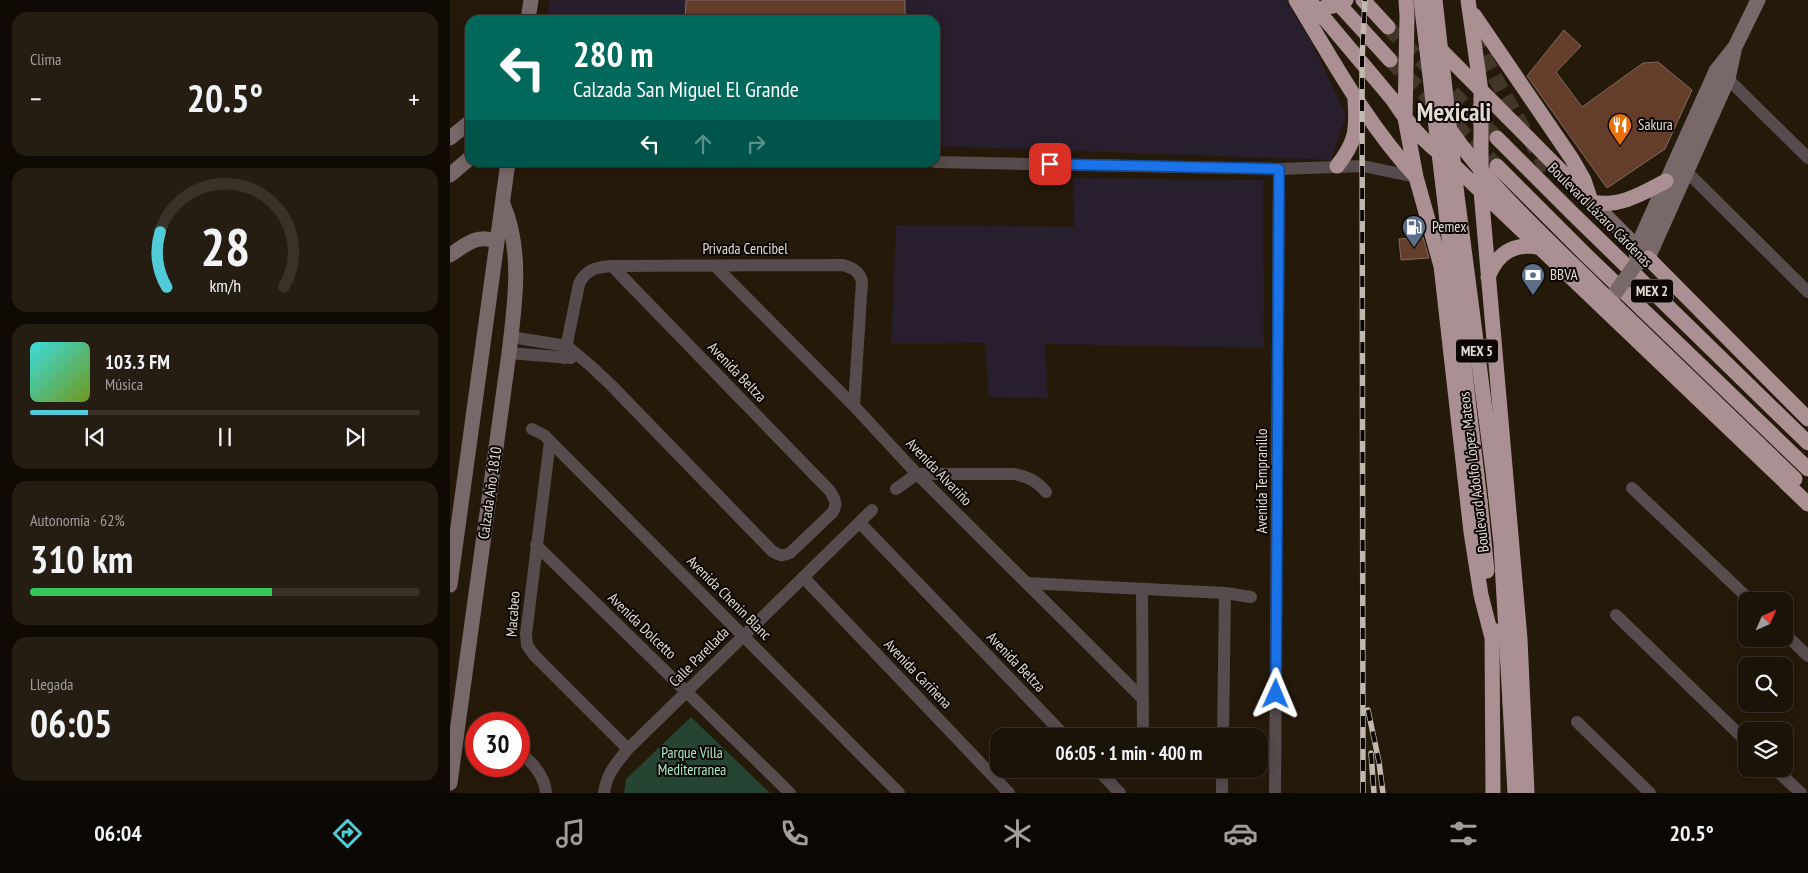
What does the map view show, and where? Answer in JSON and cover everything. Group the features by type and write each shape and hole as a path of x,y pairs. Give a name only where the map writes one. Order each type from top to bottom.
{"highway":[{"path":"1296,0 1354,96 1389,146 1416,177"},
{"path":"1320,3 1333,6 1346,0"},
{"path":"1363,0 1388,27"},
{"path":"1392,0 1592,202 1602,204 1626,200 1666,181"},
{"path":"1406,0 1405,118 1416,177 1441,266 1471,532 1481,595 1492,638"},
{"name":"Boulevard Adolfo López Mateos","path":"1421,0 1490,591 1494,793"},
{"name":"Boulevard Adolfo López Mateos","path":"1435,0 1456,195 1501,544 1515,793"},
{"path":"1320,3 1390,60"},
{"path":"1320,3 1405,118 1434,149 1444,156 1541,248 1607,304 1808,504"},
{"path":"1469,4 1481,91 1481,191 1520,639 1527,793"},
{"path":"1469,4 1479,25 1572,160 1584,180 1592,202"},
{"path":"1405,68 1422,54 1436,52 1446,55"},
{"path":"1337,166 1349,152 1356,130 1354,96"},
{"path":"1434,106 1457,142 1492,184 1808,492"},
{"path":"1444,156 1464,154 1478,139 1482,127"},
{"name":"Boulevard Lázaro Cárdenas","path":"1498,138 1571,212 1808,443"},
{"name":"MEX 2","path":"1497,166 1586,256 1808,469"},
{"path":"1551,176 1571,212"},
{"path":"1488,277 1493,264 1509,251 1524,245 1541,248"},
{"path":"1642,261 1808,418"}],"street":[{"path":"529,15 531,0"},
{"path":"1607,304 1642,261 1681,166 1758,0"},
{"path":"1722,75 1808,158"},
{"path":"450,140 465,126"},
{"path":"450,140 465,138"},
{"path":"450,175 465,162"},
{"path":"940,162 1279,169 1363,166 1416,177"},
{"path":"1636,247 1666,181 1681,166"},
{"path":"1681,166 1808,292"},
{"name":"Calzada Año 1810","path":"450,585 507,167"},
{"name":"Avenida Tempranillo","path":"1275,793 1279,169"},
{"path":"1592,202 1636,247 1642,261"},
{"name":"Calzada Año 1810","path":"450,783 511,336 516,253 510,221 503,204"},
{"path":"450,255 481,238 496,241"},
{"name":"Avenida Beltza","path":"565,352 580,357 611,384 772,551 784,556 790,553 835,509 836,503 830,492 612,266"},
{"name":"Avenida Alvariño","path":"716,266 854,406 917,474 1142,698"},
{"name":"Privada Cencibel","path":"565,352 579,284 585,274 596,267 850,266 861,277 863,290 854,406"},
{"path":"511,336 565,352"},
{"path":"509,353 565,352"},
{"name":"Avenida Chenin Blanc","path":"532,429 539,431 550,441 899,793"},
{"name":"Macabeo","path":"550,441 536,544 526,634 527,645 534,655 628,750"},
{"path":"896,490 917,474 1014,474 1026,476 1046,492"},
{"path":"1632,488 1742,592"},
{"name":"Calle Parellada","path":"604,793 607,777 628,750 872,510"},
{"name":"Avenida Beltza","path":"860,523 1057,728"},
{"name":"Avenida Dolcetto","path":"536,544 790,793"},
{"name":"Avenida Cariñena","path":"803,578 1009,793"},
{"path":"1027,582 1251,596"},
{"path":"1142,590 1143,728"},
{"path":"1222,728 1225,593"},
{"path":"1616,615 1738,733"},
{"path":"1793,642 1808,656"},
{"path":"1576,722 1650,793"},
{"path":"530,762 538,770 546,783 546,793"},
{"path":"1784,777 1801,793"},
{"path":"1105,778 1120,793"},
{"path":"1222,778 1222,793"}],"shaded area":[{"path":"550,0 1286,0 1312,43 1346,115 1331,160 940,146 940,15 548,15"},
{"path":"1073,178 1263,180 1264,348 1045,344 1048,398 989,397 985,343 891,344 896,225 1074,227"}],"green space":[{"name":"Parque Villa Mediterranea","path":"691,717 770,793 624,793 626,779"}],"building":[{"path":"686,0 905,0 905,15 685,15"},
{"path":"1564,30 1581,46 1556,72 1582,107 1643,63 1658,62 1692,90 1665,149 1607,188 1527,76"},
{"name":"Pemex","path":"1423,237 1429,258 1401,260 1399,239"}],"tunnel":[{"path":"1388,27 1497,138"},
{"path":"1475,35 1501,89 1551,177"},
{"path":"1390,60 1497,166"}],"railway":[{"path":"1363,793 1362,59 1365,0"},
{"path":"1368,710 1379,762 1383,793"},
{"path":"1371,753 1374,793"}],"place":[{"name":"Sakura","path":"1620,146"},
{"name":"Pemex","path":"1414,248"},
{"name":"BBVA","path":"1533,296"}],"district":[{"name":"Mexicali","path":"1454,112"}],"route":[{"path":"1050,164 1279,169 1276,694"}]}
